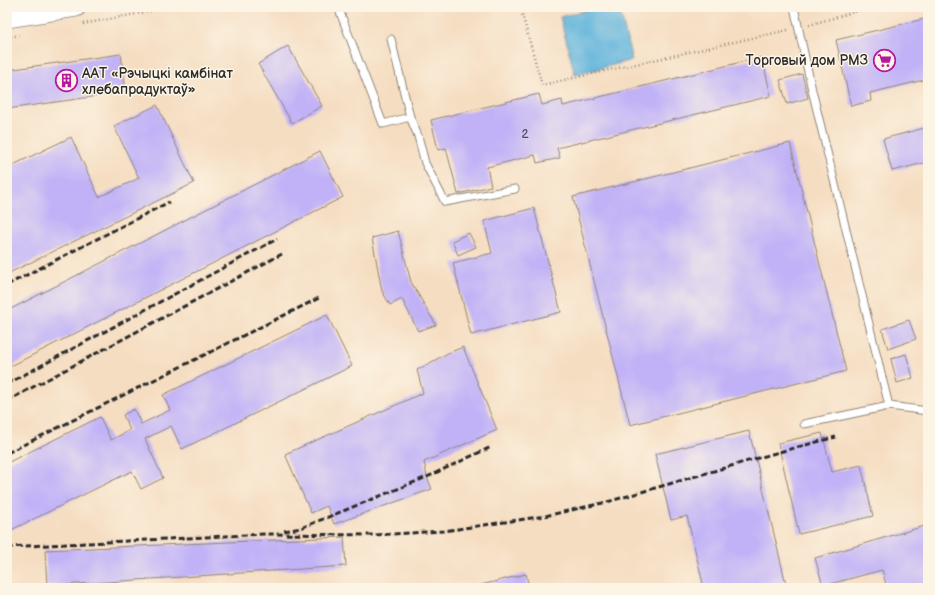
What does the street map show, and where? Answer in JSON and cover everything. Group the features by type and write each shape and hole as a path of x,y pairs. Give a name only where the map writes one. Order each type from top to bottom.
{"street":[{"path":"7,18 79,15"}],"lane":[{"path":"338,7 383,124 410,117"},
{"path":"794,7 812,90 889,406"},
{"path":"391,39 410,117 418,136 425,163 445,202 515,188"},
{"path":"804,424 889,406 928,411"}],"path":[{"path":"79,15 173,7"},
{"path":"520,7 542,85 799,28 861,10 888,7"},
{"path":"858,7 861,10"},
{"path":"7,38 22,35"}],"water":[{"path":"600,7 619,7 632,60 575,75 560,17"}],"building":[{"name":"Торговый дом РМЗ","path":"928,18 928,79 870,93 871,101 851,106 836,40"},
{"path":"288,46 322,106 292,123 258,64"},
{"name":"ААТ «Рэчыцкі камбінат хлебапрадуктаў»","path":"121,54 126,92 7,109 7,70"},
{"path":"762,57 771,96 557,148 560,158 537,163 535,155 487,167 491,186 458,194 446,148 438,150 431,120 539,94 542,105 562,100 563,106"},
{"path":"802,74 808,98 787,104 780,80"},
{"path":"157,105 194,183 7,274 7,168 71,137 99,197 139,178 114,126"},
{"path":"928,127 928,162 892,171 883,139"},
{"path":"790,143 846,371 630,425 573,197"},
{"path":"320,151 343,197 7,368 7,311"},
{"path":"534,208 561,312 471,335 453,263 492,253 484,221"},
{"path":"398,231 411,282 436,325 418,331 402,299 390,305 382,291 372,238"},
{"path":"469,233 476,247 458,255 452,241"},
{"path":"327,315 352,366 182,449 171,426 145,439 163,478 141,489 132,471 7,532 7,463 100,417 111,440 130,430 123,415 134,409 141,424 170,410 163,395"},
{"path":"909,320 916,339 888,349 882,329"},
{"path":"463,347 497,430 424,462 427,477 432,489 334,524 327,506 311,513 285,454 423,393 417,370 448,353"},
{"path":"906,354 913,378 897,383 891,359"},
{"path":"749,431 787,588 704,588 687,516 671,520 655,454"},
{"path":"822,433 832,472 861,465 873,516 799,534 778,443"},
{"path":"928,525 928,559 926,560 928,566 928,588 887,588 882,570 823,586 815,558"},
{"path":"344,537 346,566 47,586 45,550"},
{"path":"526,574 529,588 473,588 473,587"}],"railway":[{"path":"7,285 169,202"},
{"path":"7,384 277,239"},
{"path":"7,401 282,254"},
{"path":"7,453 321,297"},
{"path":"7,547 266,534 375,535 444,531 545,516 607,502 836,437"},
{"path":"284,531 301,528 427,477 491,447"},
{"path":"7,585 18,588"}],"place":[{"name":"Торговый дом РМЗ","path":"884,60"},
{"name":"ААТ «Рэчыцкі камбінат хлебапрадуктаў»","path":"66,81"}]}
